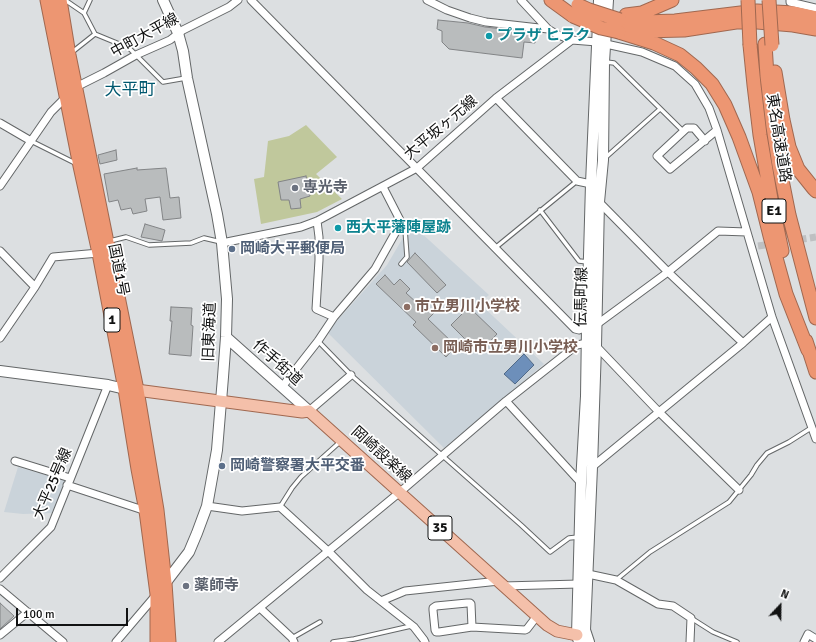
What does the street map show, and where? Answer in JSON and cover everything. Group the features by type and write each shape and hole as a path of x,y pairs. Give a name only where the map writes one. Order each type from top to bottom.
{"highway":[{"name":"国道1号","path":"47,0 71,92 131,390 157,510 165,583 169,642"},
{"name":"国道1号","path":"60,0 69,55 71,92 80,166 103,247"},
{"path":"551,0 589,10 606,4 620,24 654,44 680,55 712,84 725,105 739,137 759,192 786,294 808,350"},
{"path":"620,24 672,0"},
{"name":"東名高速道路","path":"748,0 754,85 760,135 771,199 808,350 816,372"},
{"name":"東名高速道路","path":"762,0 768,44 772,120 779,165 789,215 816,318"},
{"path":"769,0 768,44 776,77 789,147 798,169 816,191"},
{"path":"573,7 603,25 675,21 757,11 794,13 816,18"},
{"path":"620,24 642,31 684,30 736,22 793,25 816,29"},
{"name":"国道1号","path":"131,390 138,469 146,511 157,594 157,642"}],"main road":[{"path":"131,390 302,412 309,411"},
{"name":"岡崎設楽線","path":"309,411 547,625 556,631 578,639"}],"street":[{"name":"旧東海道","path":"116,642 190,552 207,506 217,450 226,337 227,299 222,243 217,214 187,78 183,51 178,33 163,0"},
{"name":"中町大平線","path":"71,92 136,55 170,40 182,30 229,7 238,0"},
{"path":"252,0 575,329 579,330 592,326 668,272 718,231 747,232"},
{"path":"427,0 447,10 486,22 548,29"},
{"path":"521,0 548,29 558,35 572,40 601,43 642,52 675,66 695,84 708,108 717,130 747,232 756,248 772,317 816,439"},
{"path":"790,0 790,2 816,8"},
{"path":"601,43 606,4"},
{"name":"大平坂ヶ元線","path":"222,243 301,227 317,221 417,168 496,98 572,40"},
{"name":"伝馬町線","path":"581,483 603,160 604,62 601,43"},
{"name":"伝馬町線","path":"592,326 589,262 591,184 601,43"},
{"path":"0,186 51,112 71,92"},
{"path":"496,98 576,181 591,184"},
{"path":"0,123 31,141"},
{"path":"705,141 694,128 687,128 657,156 670,169 705,141 717,130"},
{"path":"282,387 318,341 334,317 375,269 398,228 400,222 383,187"},
{"path":"599,202 668,272 743,343"},
{"path":"317,221 319,252 316,309 334,317"},
{"path":"0,338 35,287 53,257 103,247"},
{"path":"0,251 35,287"},
{"path":"592,467 743,343 772,317"},
{"name":"作手街道","path":"226,337 309,411"},
{"path":"218,642 400,492 506,401 577,345 591,344 740,490"},
{"name":"伝馬町線","path":"588,642 585,630 592,467 591,344"},
{"path":"0,371 108,385 131,390"},
{"path":"309,411 351,375"},
{"name":"大平25号線","path":"0,578 51,527 108,385"},
{"path":"506,401 581,483 578,639"},
{"path":"15,461 146,511"},
{"path":"207,506 242,511 280,507 328,551 367,590 412,626 425,642"},
{"path":"588,574 616,580 658,604 673,606 691,618 690,642"},
{"path":"381,601 405,591 501,583 579,584"},
{"path":"0,589 63,642"},
{"path":"472,627 470,603 436,606 432,610 436,632 472,627 524,630 527,629 537,616"},
{"path":"260,608 293,640"},
{"path":"0,635 28,612"},
{"path":"804,642 808,634 816,639"}],"lane":[{"path":"65,0 84,13 95,34 130,48 163,82 187,78"},
{"path":"84,13 90,0"},
{"path":"69,55 95,34"},
{"path":"604,62 614,62 683,132"},
{"path":"603,160 660,109"},
{"path":"31,141 80,166"},
{"path":"495,248 576,181"},
{"path":"540,210 579,261 589,262"},
{"path":"400,222 405,229 406,256 400,264"},
{"name":"大平坂ヶ元線","path":"103,247 126,237 149,245 191,243 204,238 222,243"},
{"path":"318,341 351,375 550,552 569,538 580,536"},
{"path":"616,580 650,552 729,502 740,490 767,453 789,442 811,428"},
{"path":"280,507 301,476 341,440"},
{"path":"691,618 713,632 737,642"},
{"path":"293,640 320,622"},
{"path":"333,642 354,640 412,626"}],"shaded area":[{"name":"岡崎市立男川小学校","path":"408,229 418,230 489,295 479,303 544,364 444,448 327,332 387,265"},
{"path":"18,467 67,481 52,513 23,514 4,512"}],"green space":[{"path":"306,125 337,157 316,174 342,199 317,212 261,224 254,179 264,177 268,141 289,136"}],"water":[{"path":"524,354 534,365 515,384 504,374"}],"building":[{"name":"プラザ ヒラク","path":"438,20 536,33 535,43 524,42 522,58 449,49 442,42 442,31 437,29"},
{"path":"116,150 117,160 100,164 98,155"},
{"path":"137,168 137,170 166,168 170,198 179,197 181,218 163,220 160,197 145,199 147,211 133,214 131,208 121,210 118,200 109,202 104,174"},
{"path":"306,176 310,196 300,199 301,208 291,209 289,200 281,200 278,182"},
{"path":"145,224 165,230 162,241 141,237"},
{"path":"415,253 446,285 437,293 407,262"},
{"path":"385,275 394,285 400,279 410,289 406,293 417,303 420,300 434,313 428,319 456,346 446,357 413,325 416,322 376,284"},
{"path":"171,307 192,308 191,325 193,326 191,356 169,354 172,321 170,321"},
{"path":"469,307 497,334 479,353 451,325"},
{"path":"0,603 14,616 0,629"}],"tunnel":[{"path":"758,246 816,237"}],"place":[{"name":"プラザ ヒラク","path":"489,36"},
{"name":"専光寺","path":"295,188"},
{"name":"西大平藩陣屋跡","path":"338,228"},
{"name":"岡崎大平郵便局","path":"232,249"},
{"name":"市立男川小学校","path":"407,307"},
{"name":"岡崎市立男川小学校","path":"435,348"},
{"name":"岡崎警察署大平交番","path":"222,466"},
{"name":"薬師寺","path":"186,586"}],"district":[{"name":"大平町","path":"130,91"}]}
